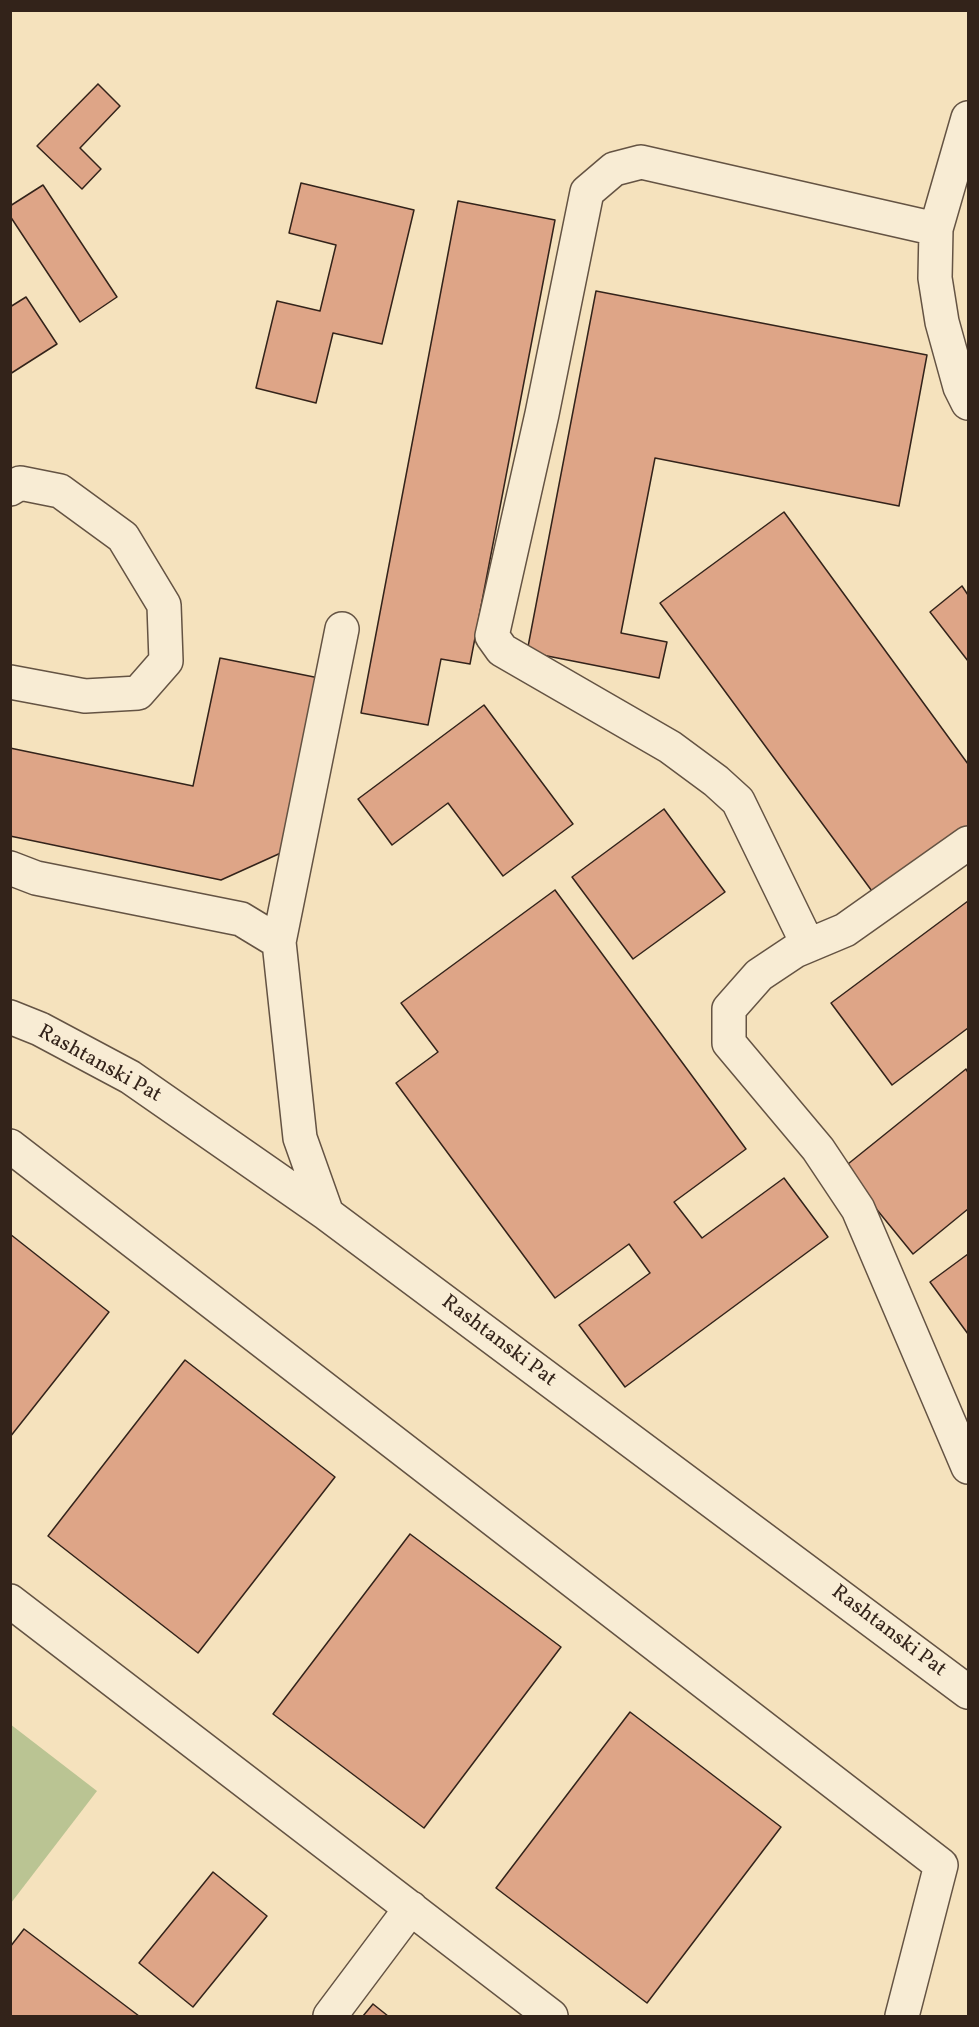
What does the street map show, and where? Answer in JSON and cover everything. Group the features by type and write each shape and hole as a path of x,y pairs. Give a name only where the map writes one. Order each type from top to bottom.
{"street":[{"path":"969,118 936,229 935,278 942,322 960,387 969,403"},
{"path":"808,945 738,801 716,781 670,747 502,650 492,636 542,414 587,192 614,169 641,162 936,229"},
{"path":"10,489 20,483 60,491 123,537 164,605 166,661 138,693 85,696 10,682"},
{"path":"327,1214 300,1138 279,942 342,629"},
{"path":"969,843 845,930 795,951 759,975 729,1009 729,1042 818,1149 858,1209 969,1467"},
{"path":"10,868 36,878 241,918 279,942"},
{"name":"Rashtanski Pat","path":"10,1017 40,1029 130,1077 327,1214 969,1692"},
{"path":"10,1146 941,1865 902,2016"},
{"path":"10,1600 551,2016"},
{"path":"330,2016 411,1908"}],"green space":[{"path":"10,1724 97,1791 11,1903 10,1903"}],"building":[{"path":"98,84 120,106 80,148 101,169 82,189 37,146"},
{"path":"301,183 414,210 382,344 333,333 316,403 256,388 277,301 320,311 336,245 289,233"},
{"path":"43,185 117,297 80,322 10,216 10,206"},
{"path":"458,201 555,220 470,664 441,659 428,725 361,713"},
{"path":"596,291 927,355 899,506 655,458 621,633 667,642 659,678 527,652"},
{"path":"26,297 57,344 10,374 10,307"},
{"path":"784,512 968,764 968,838 880,902 660,603"},
{"path":"962,586 968,595 968,661 930,612"},
{"path":"220,658 319,678 283,852 221,880 10,836 10,748 193,786"},
{"path":"484,705 573,824 503,876 448,803 392,845 358,799"},
{"path":"664,809 725,892 633,959 572,877"},
{"path":"555,890 746,1149 674,1202 702,1238 784,1178 828,1237 625,1387 579,1325 650,1273 629,1244 555,1298 396,1083 438,1052 401,1003"},
{"path":"968,901 968,1028 892,1085 831,1003"},
{"path":"966,1069 968,1073 968,1209 913,1254 843,1168"},
{"path":"10,1234 109,1312 10,1437"},
{"path":"968,1254 968,1334 930,1282"},
{"path":"185,1360 335,1477 198,1653 48,1536"},
{"path":"410,1534 561,1647 424,1828 273,1714"},
{"path":"630,1712 781,1827 647,2003 496,1888"},
{"path":"213,1872 267,1916 193,2007 139,1963"},
{"path":"24,1929 139,2016 10,2016 10,1947"},
{"path":"373,2004 388,2016 363,2016"}]}
